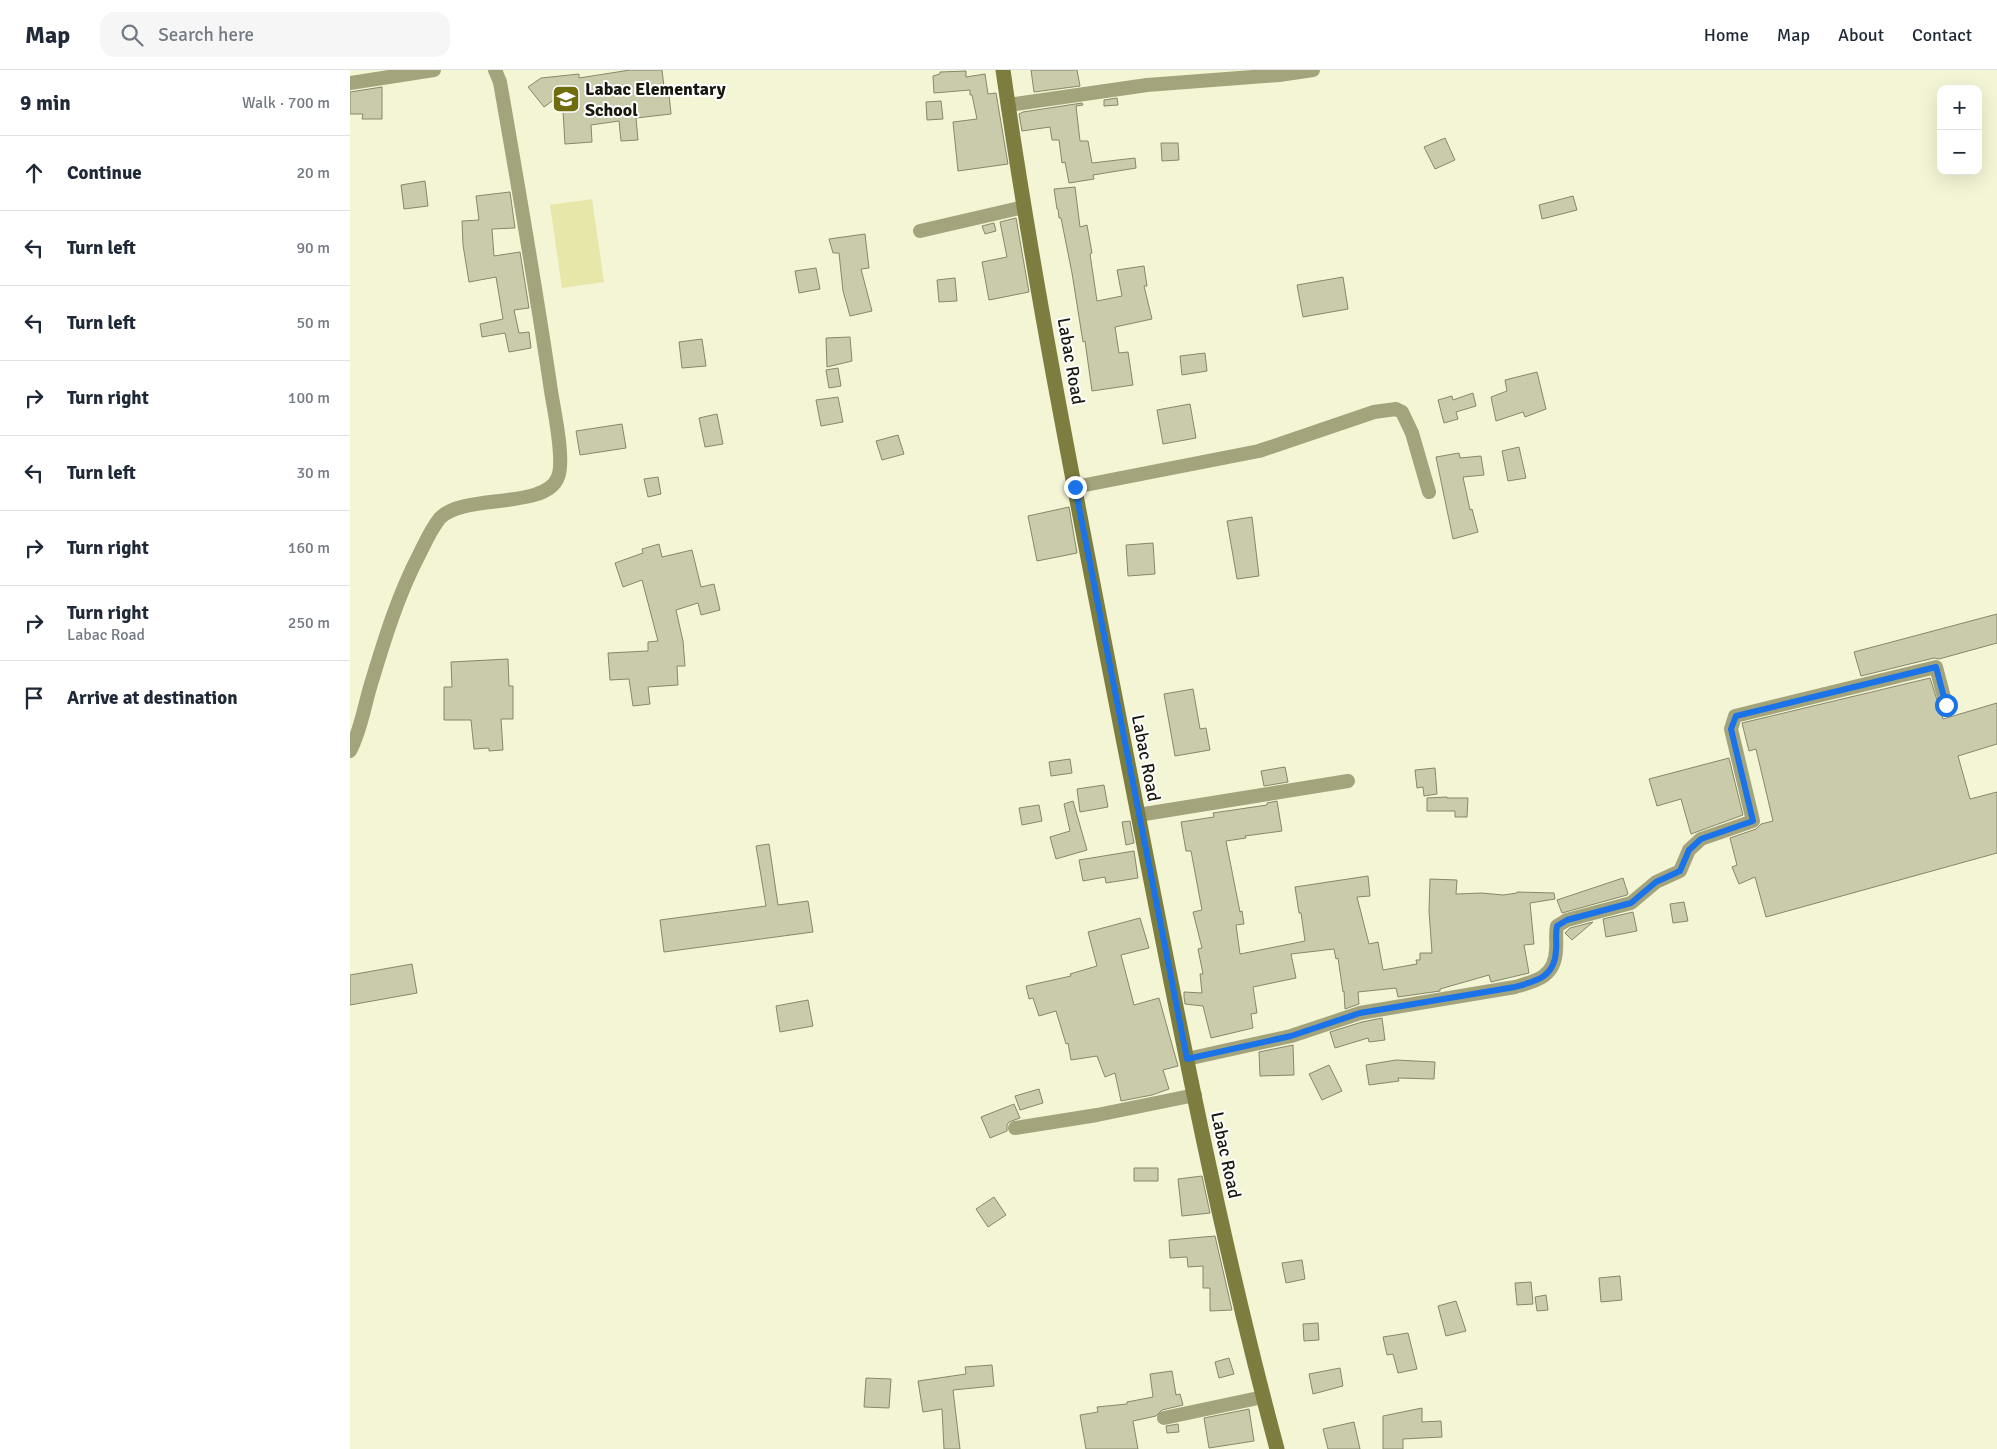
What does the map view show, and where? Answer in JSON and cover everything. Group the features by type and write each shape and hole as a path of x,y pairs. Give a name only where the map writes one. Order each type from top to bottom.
{"street":[{"path":"350,83 409,72 434,70"},
{"path":"350,751 362,722 371,684 410,573 441,517 458,507 528,497 548,489 558,477 560,461 558,437 543,338 500,82 495,70"},
{"name":"Labac Road","path":"1003,70 1024,207 1138,815 1226,1246 1277,1449"},
{"path":"1008,105 1147,85 1279,75 1313,70"},
{"path":"920,231 1024,207"},
{"path":"1075,487 1259,451 1374,412 1396,409 1402,412 1412,434 1429,492"},
{"path":"1187,1059 1291,1036 1360,1013 1515,987 1540,980 1554,965 1557,926 1567,920 1631,903 1656,882 1680,871 1689,850 1701,839 1753,821 1731,729 1736,716 1936,667 1946,705"},
{"path":"1138,815 1348,781"},
{"path":"1015,1128 1098,1115 1195,1095"},
{"path":"1164,1418 1263,1396"}],"green space":[{"path":"592,199 604,282 562,288 550,205"}],"building":[{"path":"630,70 662,70 665,95 669,94 671,114 636,118 638,140 621,141 619,121 591,125 592,142 565,144 562,94 544,107 528,87 541,78 579,74 579,78"},
{"path":"1031,70 1077,70 1080,86 1034,92"},
{"path":"966,71 966,77 985,74 988,94 996,93 1008,164 958,171 953,122 977,119 972,95 970,95 970,90 934,93 933,76 940,74 940,72"},
{"path":"382,87 382,119 362,119 363,114 350,114 350,92"},
{"path":"1117,98 1118,105 1104,106 1104,100"},
{"path":"941,101 943,119 927,120 926,102"},
{"path":"1082,103 1083,105 1076,106 1080,141 1088,141 1092,163 1135,158 1136,168 1093,175 1094,179 1069,183 1065,162 1062,163 1059,140 1052,140 1050,127 1022,131 1019,114 1023,112"},
{"path":"1445,138 1455,160 1435,169 1424,147"},
{"path":"1161,143 1178,143 1179,160 1162,161"},
{"path":"425,181 428,206 404,209 401,185"},
{"path":"1075,187 1080,227 1087,225 1097,301 1122,296 1117,270 1144,266 1147,286 1144,286 1152,319 1115,327 1119,353 1128,352 1133,385 1092,391 1085,341 1083,342 1072,273 1054,189"},
{"path":"510,192 515,228 492,229 494,256 520,252 529,308 514,310 519,333 529,332 531,348 509,352 505,333 482,337 480,324 503,319 496,277 469,282 463,245 462,221 479,220 476,196"},
{"path":"1573,196 1577,210 1542,219 1539,205"},
{"path":"1016,218 1029,292 989,300 982,262 1007,257 1000,222"},
{"path":"994,223 996,231 985,234 982,226"},
{"path":"865,234 869,268 861,269 872,311 850,316 843,291 839,253 833,253 829,239"},
{"path":"816,268 820,289 799,293 795,271"},
{"path":"1343,277 1348,309 1303,317 1297,285"},
{"path":"955,278 957,301 939,302 937,280"},
{"path":"850,337 852,361 827,367 826,338"},
{"path":"702,339 706,366 682,368 679,342"},
{"path":"1205,353 1207,371 1182,375 1180,356"},
{"path":"838,368 841,386 829,388 826,370"},
{"path":"1537,372 1546,409 1525,417 1523,412 1496,421 1491,397 1507,391 1505,380"},
{"path":"1473,393 1476,406 1456,412 1458,419 1444,423 1438,400 1452,396 1453,400"},
{"path":"838,397 843,422 821,426 816,400"},
{"path":"1190,404 1196,438 1163,444 1157,410"},
{"path":"717,414 723,444 705,447 699,418"},
{"path":"622,424 626,448 580,455 576,431"},
{"path":"898,435 904,454 882,460 876,441"},
{"path":"1519,447 1526,478 1508,481 1502,451"},
{"path":"1459,453 1460,458 1481,456 1484,475 1463,477 1470,510 1472,509 1478,532 1453,539 1436,457"},
{"path":"658,477 661,494 648,497 644,479"},
{"path":"1069,507 1077,553 1037,561 1028,516"},
{"path":"1252,517 1259,576 1237,579 1227,521"},
{"path":"1153,543 1155,574 1128,576 1126,545"},
{"path":"659,544 662,557 692,550 701,587 714,584 720,610 701,615 698,603 676,610 683,641 685,666 677,666 678,685 648,687 650,704 633,706 629,679 610,680 608,653 648,651 648,642 658,641 642,580 623,587 615,563 643,553 642,549"},
{"path":"1997,614 1997,643 1939,659 1934,658 1861,676 1854,652"},
{"path":"508,659 509,686 513,686 513,719 501,719 503,750 489,751 489,748 474,749 471,720 444,720 444,687 452,687 451,662"},
{"path":"1930,678 1943,719 1997,703 1997,744 1958,756 1970,799 1997,792 1997,853 1766,917 1755,877 1739,884 1732,867 1737,865 1730,838 1756,829 1761,824 1773,821 1756,749 1749,751 1742,723"},
{"path":"1193,689 1200,729 1206,728 1210,750 1175,756 1164,694"},
{"path":"1729,758 1743,815 1691,834 1681,799 1657,806 1649,779"},
{"path":"1070,759 1072,773 1051,776 1049,762"},
{"path":"1285,767 1288,782 1264,786 1261,771"},
{"path":"1435,768 1437,794 1424,796 1423,787 1417,788 1415,770"},
{"path":"1104,785 1108,807 1080,812 1077,789"},
{"path":"1427,798 1468,798 1467,817 1455,817 1455,811 1427,811"},
{"path":"1073,801 1087,850 1056,859 1050,837 1070,831 1064,804"},
{"path":"1277,801 1282,831 1245,836 1246,838 1226,841 1244,924 1236,925 1240,954 1305,941 1295,887 1368,876 1370,896 1357,897 1369,944 1378,942 1383,970 1417,964 1416,960 1420,960 1420,953 1432,953 1429,911 1430,879 1457,880 1456,894 1554,893 1555,899 1530,903 1534,944 1524,945 1529,973 1491,982 1489,975 1440,989 1440,991 1398,997 1396,988 1358,992 1359,1004 1345,1009 1338,958 1336,959 1334,949 1291,954 1296,978 1253,987 1257,1013 1251,1014 1253,1028 1211,1038 1203,1006 1185,1004 1184,997 1184,992 1202,993 1200,974 1203,974 1198,949 1202,948 1193,912 1202,910 1191,851 1186,851 1181,822 1214,817 1213,813 1267,805 1267,803"},
{"path":"1039,805 1042,821 1022,825 1019,808"},
{"path":"1130,821 1134,843 1126,845 1122,822"},
{"path":"769,844 778,905 808,901 813,932 664,952 660,920 766,906 756,846"},
{"path":"1134,851 1138,878 1106,883 1105,877 1083,881 1079,860"},
{"path":"1623,878 1627,895 1562,913 1557,900"},
{"path":"1684,902 1688,921 1673,923 1670,904"},
{"path":"1633,912 1637,931 1606,937 1603,919"},
{"path":"1140,918 1149,948 1121,955 1134,1005 1159,998 1178,1066 1163,1070 1169,1089 1152,1095 1121,1101 1115,1073 1105,1077 1097,1056 1071,1060 1068,1043 1066,1044 1056,1011 1039,1016 1033,998 1029,999 1026,986 1071,976 1070,974 1097,966 1088,932"},
{"path":"1593,922 1572,940 1565,933 1570,928"},
{"path":"412,964 417,993 350,1005 350,975"},
{"path":"808,1000 813,1026 780,1032 776,1006"},
{"path":"1382,1018 1385,1040 1369,1042 1368,1038 1335,1048 1330,1032"},
{"path":"1293,1045 1294,1075 1260,1076 1259,1052"},
{"path":"1396,1060 1435,1062 1434,1079 1398,1078 1399,1081 1369,1085 1366,1065"},
{"path":"1329,1065 1342,1091 1322,1100 1309,1074"},
{"path":"1039,1089 1043,1103 1020,1110 1015,1096"},
{"path":"1014,1104 1020,1118 1009,1122 1007,1131 990,1138 981,1117"},
{"path":"1134,1168 1158,1168 1158,1181 1134,1181"},
{"path":"1202,1176 1210,1213 1182,1216 1178,1179"},
{"path":"994,1197 1006,1215 988,1227 976,1209"},
{"path":"1215,1236 1232,1310 1210,1311 1210,1288 1203,1288 1203,1266 1188,1267 1187,1257 1170,1258 1169,1240"},
{"path":"1302,1260 1305,1279 1286,1283 1282,1263"},
{"path":"1620,1276 1622,1300 1601,1302 1599,1278"},
{"path":"1531,1282 1533,1304 1517,1305 1515,1283"},
{"path":"1546,1295 1548,1310 1537,1311 1535,1297"},
{"path":"1456,1301 1466,1331 1446,1336 1438,1306"},
{"path":"1318,1323 1319,1340 1304,1341 1303,1324"},
{"path":"1408,1333 1417,1369 1398,1373 1393,1354 1387,1355 1383,1337"},
{"path":"1229,1358 1234,1374 1219,1378 1215,1362"},
{"path":"992,1365 994,1386 953,1390 960,1449 944,1449 942,1409 923,1412 918,1381 966,1374 965,1367"},
{"path":"1340,1368 1343,1386 1313,1394 1309,1374"},
{"path":"1172,1371 1176,1395 1180,1394 1183,1405 1162,1410 1156,1416 1133,1421 1138,1449 1086,1449 1080,1415 1098,1412 1097,1407 1127,1404 1127,1402 1153,1397 1150,1374"},
{"path":"866,1378 891,1379 889,1408 864,1407"},
{"path":"1422,1408 1422,1422 1441,1421 1442,1437 1403,1439 1403,1449 1383,1449 1383,1416"},
{"path":"1249,1409 1254,1441 1209,1448 1204,1418"},
{"path":"1354,1422 1360,1449 1328,1449 1323,1429"},
{"path":"1178,1424 1179,1432 1167,1433 1166,1426"}],"place":[{"name":"Labac Elementary School","path":"566,99"}],"route":[{"path":"1075,487 1187,1059 1291,1036 1360,1013 1515,987 1540,980 1554,965 1557,926 1567,920 1631,903 1656,882 1680,871 1689,850 1701,839 1753,821 1731,729 1736,716 1936,667 1946,705"}]}
